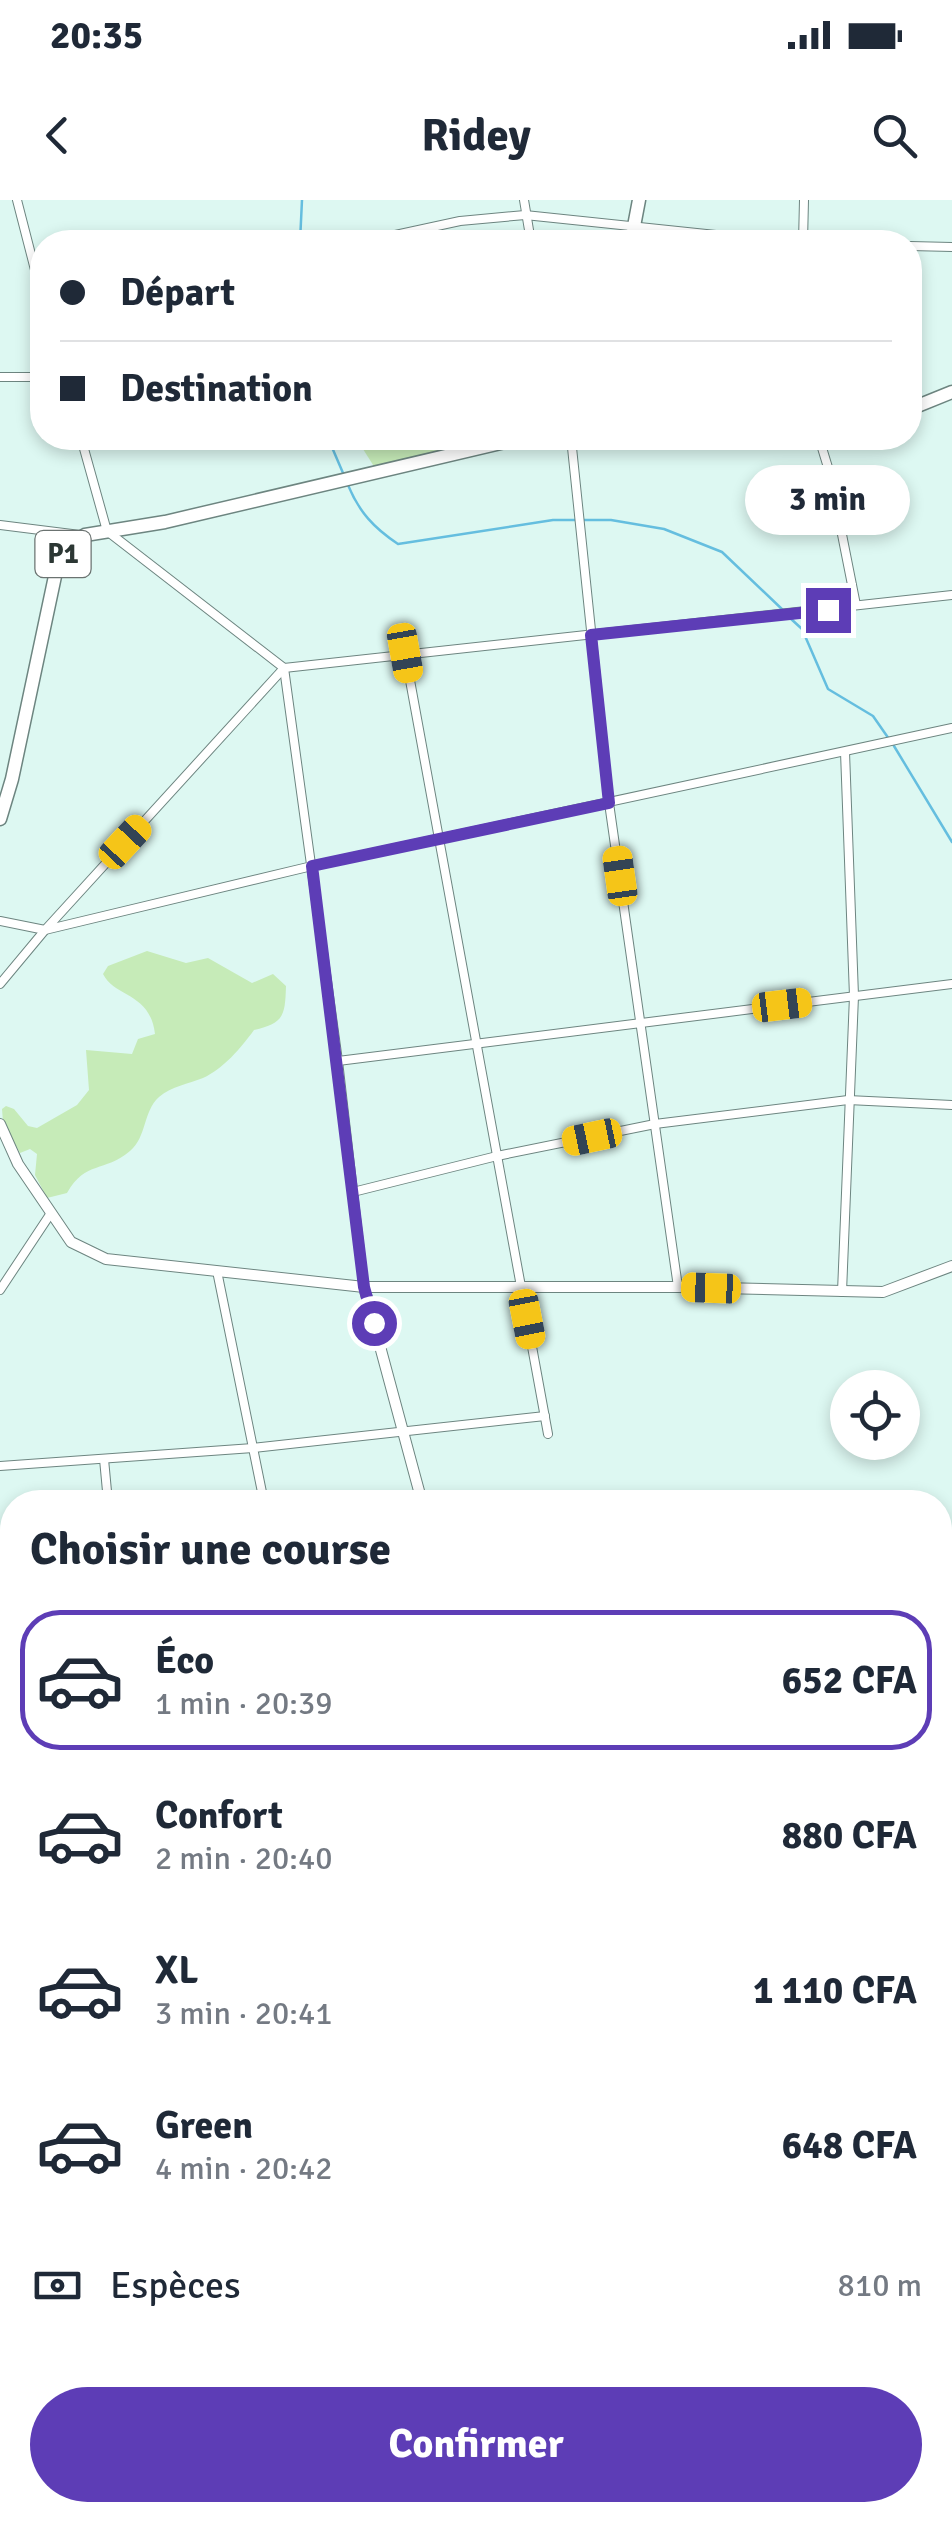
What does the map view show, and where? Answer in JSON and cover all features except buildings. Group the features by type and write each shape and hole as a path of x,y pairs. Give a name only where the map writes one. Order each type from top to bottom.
{"main road":[{"path":"634,230 639,200"},
{"path":"922,403 952,392"},
{"name":"P1","path":"0,819 58,562 65,550 84,535 165,522 473,450"}],"street":[{"path":"17,200 30,251"},
{"path":"524,200 528,230"},
{"path":"803,230 804,200"},
{"path":"418,230 460,221 525,215 672,230"},
{"path":"922,246 952,247"},
{"path":"0,378 30,377"},
{"path":"83,450 107,531 284,668 338,1060 364,1287 419,1490"},
{"path":"572,450 609,803 678,1286"},
{"path":"823,450 856,606"},
{"path":"0,525 84,535"},
{"path":"0,984 284,668 952,595"},
{"path":"405,653 548,1434"},
{"path":"0,920 45,930 312,866 952,728"},
{"path":"842,1292 854,996 845,752"},
{"path":"338,1060 952,984"},
{"path":"353,1192 497,1156 655,1124 848,1100 952,1105"},
{"path":"0,1124 18,1164 72,1242 106,1259 364,1287 678,1286 842,1292 893,1291 952,1266"},
{"path":"0,1290 52,1213"},
{"path":"217,1271 262,1490"},
{"path":"0,1466 253,1448 544,1416"},
{"path":"104,1459 107,1490"}],"green space":[{"path":"364,450 444,450 444,451 375,468"},
{"path":"147,951 186,963 208,958 252,983 273,974 286,986 281,1017 254,1030 218,1069 159,1097 139,1139 121,1158 88,1171 67,1193 47,1198 35,1175 37,1154 30,1149 20,1153 3,1122 2,1109 14,1109 28,1126 37,1128 77,1105 89,1090 86,1050 132,1054 138,1039 155,1034 152,1020 140,1003 115,988 103,974 108,966"}],"waterway":[{"path":"301,230 302,200"},
{"path":"333,450 343,473"},
{"path":"348,485 368,519 398,544 553,520 611,520 664,529 722,552 785,612"},
{"path":"790,618 802,629 828,689 873,716 889,739"},
{"path":"894,746 952,842"}],"route":[{"path":"374,1323 364,1287 312,866 609,803 591,635 828,610"}]}
